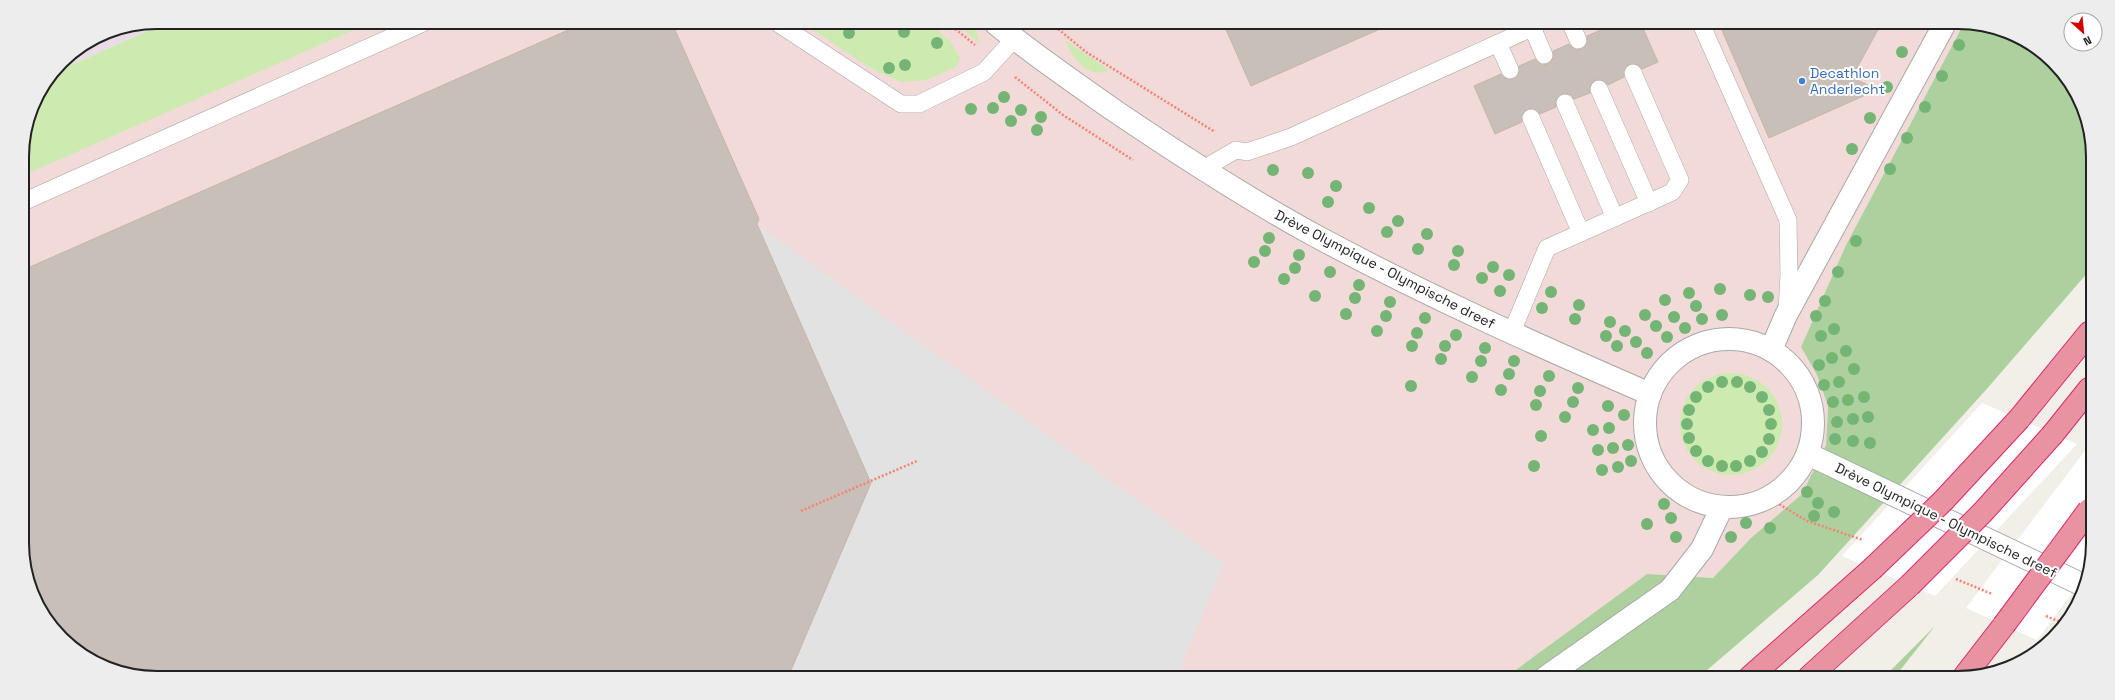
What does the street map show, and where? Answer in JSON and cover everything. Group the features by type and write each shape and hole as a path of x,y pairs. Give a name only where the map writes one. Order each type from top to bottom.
{"highway":[{"path":"1757,671 1872,568 1943,501 2019,419 2086,338"},
{"path":"1816,671 1910,585 1983,512 2052,434 2086,393"},
{"path":"1969,671 2086,514"}],"street":[{"name":"Drève Olympique - Olympische dreef","path":"1002,29 1078,87 1203,169 1314,236 1511,334 1650,394"},
{"path":"1771,350 1786,315 1942,29"},
{"path":"1715,340 1744,340 1771,350 1794,369 1809,395 1814,425 1808,454 1792,479 1769,498 1746,506 1722,507 1697,501 1675,488 1659,470 1645,432 1650,394 1665,369 1687,350 1715,340"},
{"name":"Drève Olympique - Olympische dreef","path":"1808,454 2079,583"},
{"path":"1555,671 1670,590 1702,549 1722,507"}],"lane":[{"path":"29,199 411,29"},
{"path":"787,29 902,104 919,104 984,72 1014,39"},
{"path":"1203,169 1236,150 1247,152 1291,137 1528,29"},
{"path":"1535,29 1544,55"},
{"path":"1703,29 1788,220 1789,275 1786,315"},
{"path":"1498,43 1510,70"},
{"path":"1511,334 1547,248 1672,192 1680,180 1633,73"},
{"path":"1599,88 1649,202"},
{"path":"1565,103 1615,218"},
{"path":"1531,118 1581,233"}],"path":[{"path":"1058,29 1086,52 1223,137 1236,150"},
{"path":"801,511 917,462"},
{"path":"1769,498 1807,521 1846,533"}],"shaded area":[{"path":"151,29 68,66 86,51 101,42 124,33"},
{"path":"257,29 1961,29 1846,245 1801,347 1817,375 1828,406 1826,445 1802,494 1751,538 1713,578 1647,574 1514,671 157,671 124,667 93,654 67,633 56,621 42,599 31,568 29,551 29,145"},
{"path":"757,224 1224,563 1179,671 790,671 863,464"}],"green space":[{"path":"151,29 356,29 29,173 29,149 33,124 42,101 51,86 68,66"},
{"path":"812,29 936,29 950,41 960,58 956,67 927,80 901,82 870,68"},
{"path":"963,29 975,29 980,44"},
{"path":"1961,29 1991,33 2014,42 2042,61 2054,73 2073,101 2084,132 2086,149 2086,275 1985,391 1818,575 1706,671 1514,671 1647,574 1713,578 1751,538 1802,494 1826,445 1828,406 1817,375 1801,347 1846,245"},
{"path":"1065,40 1109,70 1101,73 1087,70 1076,59"},
{"path":"1731,373 1750,377 1767,388 1778,405 1782,424 1778,443 1767,460 1750,471 1731,475 1712,471 1695,460 1684,443 1680,424 1684,405 1695,388 1712,377"},
{"path":"1935,626 1900,671 1890,671"}],"pier":[{"path":"1982,403 2077,444 1935,596 1842,556"},
{"path":"2086,449 2086,543 2082,576 2079,584 2037,640 1966,608"}],"building":[{"path":"570,29 675,29 759,219 757,224 871,483 791,671 157,671 124,667 93,654 67,633 56,621 42,599 31,568 29,551 29,267"},
{"path":"1226,29 1380,29 1251,86"},
{"path":"1603,29 1643,29 1658,62 1642,69 1639,65 1629,64 1625,67 1624,77 1608,85 1600,79 1595,80 1589,88 1590,93 1574,99 1571,95 1561,94 1555,101 1556,107 1540,114 1533,108 1527,109 1521,116 1522,122 1495,134 1474,86 1501,74 1504,78 1514,79 1518,76 1519,66 1535,59 1542,65 1548,64 1554,57 1553,51 1569,44 1576,50 1582,49 1588,42 1587,36"},
{"name":"Decathlon Anderlecht","path":"1721,29 1878,29 1852,77 1877,90 1769,138"}],"place":[{"name":"Decathlon Anderlecht","path":"1802,81"}]}
